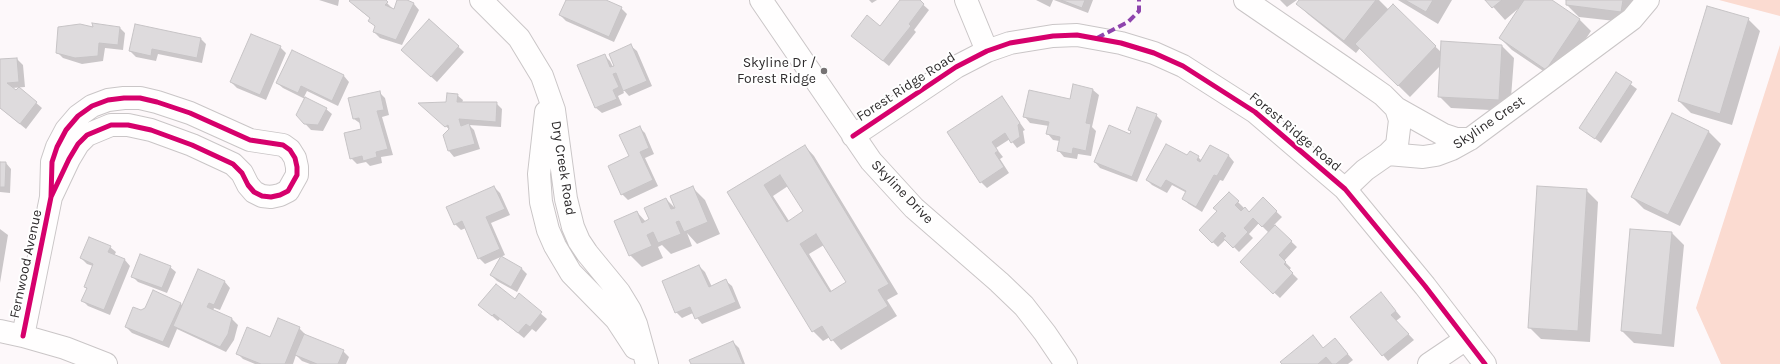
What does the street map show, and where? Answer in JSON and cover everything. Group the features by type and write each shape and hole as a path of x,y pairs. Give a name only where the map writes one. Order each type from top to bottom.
{"street":[{"name":"Dry Creek Road","path":"481,0 519,38 528,50 542,76 554,110 566,199 573,227 579,241 587,253 619,292 630,310 636,324 646,364"},
{"name":"Skyline Drive","path":"761,0 871,161 914,208 999,282 1024,306 1066,364"},
{"path":"966,0 987,51"},
{"path":"1245,0 1383,95 1396,108 1444,135 1456,139 1470,139"},
{"name":"Skyline Crest","path":"1388,154 1422,157 1452,149 1470,139 1632,19 1648,0"},
{"name":"Forest Ridge Road","path":"853,136 956,67 987,51 1010,43 1036,38 1077,35 1121,43 1154,53 1188,69 1255,112 1345,189 1426,286 1485,364"},
{"name":"Fernwood Avenue","path":"23,336 52,197 68,159 78,144 87,135 97,129 111,124 128,125 151,130 224,158 239,169 248,185 254,192 262,196 271,197 288,191 295,180 297,167 295,158 290,150 283,145 250,140 168,105 140,98 124,98 108,100 92,106 78,116 66,130 57,147 52,162 52,197"},
{"path":"1345,189 1365,170 1388,154 1396,144 1400,132 1400,120 1396,108"},
{"path":"0,331 65,348 106,364"},
{"path":"1430,364 1466,339"}],"shaded area":[{"path":"1719,0 1780,0 1780,16"},
{"path":"1780,45 1780,364 1721,364 1696,308"}],"building":[{"path":"386,0 388,2 385,5 394,9 397,0 407,0 414,3 396,40 373,32 375,26 368,21 370,18 349,1"},
{"path":"566,0 606,0 622,7 609,37 559,15"},
{"path":"900,0 920,0 924,4 909,24 911,26 883,61 851,36 867,15 880,26"},
{"path":"1061,0 1085,0 1082,8"},
{"path":"1299,0 1376,0 1344,41 1296,4"},
{"path":"1405,0 1433,0 1426,12"},
{"path":"1485,0 1502,0 1492,8"},
{"path":"1524,0 1552,0 1580,19 1546,70 1499,38"},
{"path":"1566,0 1623,0 1621,12 1566,5"},
{"path":"1393,4 1436,46 1398,86 1355,44"},
{"path":"1707,6 1749,18 1720,114 1678,101"},
{"path":"429,19 459,46 431,77 401,50"},
{"path":"92,23 120,27 118,45 99,43 98,56 75,58 56,53 58,27 80,24 93,27"},
{"path":"135,24 201,38 197,58 152,49 151,56 129,51"},
{"path":"251,34 281,46 260,95 230,82"},
{"path":"1441,41 1502,45 1499,100 1438,97"},
{"path":"631,44 647,81 623,91 616,73 613,74 619,87 613,90 617,99 595,108 577,65 605,54 610,67 614,66 609,54"},
{"path":"292,50 344,75 332,101 301,86 298,93 276,83"},
{"path":"17,58 19,82 7,83 16,90 19,87 37,102 20,124 0,108 0,59"},
{"path":"1616,72 1632,82 1595,139 1579,128"},
{"path":"1073,84 1093,89 1086,123 1091,124 1086,151 1073,148 1072,154 1057,151 1060,137 1046,134 1049,122 1023,117 1029,90 1070,99"},
{"path":"380,91 384,110 377,111 388,149 376,152 377,157 363,161 362,156 350,159 344,133 361,129 359,118 353,119 348,98"},
{"path":"447,93 458,94 457,102 497,102 496,122 459,119 461,126 469,123 475,144 448,151 443,135 449,129 448,125 445,127 418,103 446,102"},
{"path":"1002,96 1020,123 1018,125 1020,137 1011,143 1005,133 992,142 998,151 995,153 1004,167 980,183 947,132"},
{"path":"305,97 327,108 318,125 304,124 296,115"},
{"path":"1137,107 1157,114 1132,177 1094,162 1109,125 1130,134 1131,131 1128,130"},
{"path":"1672,113 1709,131 1668,215 1631,197"},
{"path":"640,126 649,148 640,152 653,180 621,195 608,166 629,156 619,135"},
{"path":"1166,144 1187,155 1190,151 1199,156 1197,160 1200,162 1210,145 1229,155 1217,176 1214,175 1196,207 1182,199 1186,191 1166,180 1161,188 1146,180"},
{"path":"805,145 889,284 878,290 888,306 831,341 822,326 812,332 727,192","holes":["780,175 803,211 787,222 764,185","816,234 846,282 830,292 800,244"]},
{"path":"0,162 6,162 5,187 0,187"},
{"path":"494,186 505,209 486,217 500,249 478,259 462,221 454,225 446,207"},
{"path":"693,186 708,222 684,232 679,221 676,222 681,234 658,243 653,232 647,235 652,246 629,256 614,221 637,211 642,223 649,219 644,208 666,198 671,209 675,208 670,196"},
{"path":"1537,186 1587,189 1578,331 1528,328"},
{"path":"1229,192 1239,201 1235,205 1241,211 1245,207 1249,212 1263,197 1277,211 1262,227 1253,218 1244,228 1248,232 1233,248 1223,238 1226,236 1222,232 1212,243 1199,230 1217,211 1213,208"},
{"path":"1275,225 1292,241 1279,255 1286,262 1284,264 1293,273 1273,294 1240,262"},
{"path":"1630,229 1672,232 1662,335 1621,331"},
{"path":"89,237 111,246 108,252 125,259 104,310 81,301 87,288 84,287 93,264 80,258"},
{"path":"140,254 171,266 162,288 131,277"},
{"path":"501,256 522,268 511,287 490,275"},
{"path":"699,265 709,287 726,279 736,302 695,319 690,307 675,313 662,281"},
{"path":"198,269 225,281 214,305 209,303 207,307 232,318 228,334 220,347 173,326"},
{"path":"496,284 515,299 519,293 542,312 530,327 526,324 518,333 494,314 492,316 478,305"},
{"path":"153,290 181,303 163,342 125,327 133,307 141,310 145,308"},
{"path":"1381,292 1396,311 1391,315 1409,334 1382,356 1350,317"},
{"path":"278,318 300,327 285,364 261,364 236,354 247,327 270,337"},
{"path":"304,334 344,350 338,364 317,364 295,355"},
{"path":"1313,335 1323,348 1335,338 1348,354 1336,364 1332,364 1326,357 1318,364 1282,364 1280,362"},
{"path":"733,341 743,364 691,364 689,360"}],"marked path":[{"path":"1097,38 1128,22 1139,11 1139,0"}],"cycle path":[{"path":"853,136 956,67 987,51 1010,43 1053,36 1077,35 1121,43 1154,53 1183,66 1255,112 1345,189 1425,286 1485,364"},
{"path":"23,336 51,197 69,159 78,144 87,135 111,125 128,125 151,130 192,145 233,164 242,173 248,185 254,192 262,196 271,197 288,191 297,175 297,167 295,158 290,150 283,145 250,140 190,113 157,102 140,98 124,98 108,100 92,106 78,116 66,130 57,147 52,162 51,197"}],"place":[{"name":"Skyline Dr / Forest Ridge","path":"824,71"}]}
